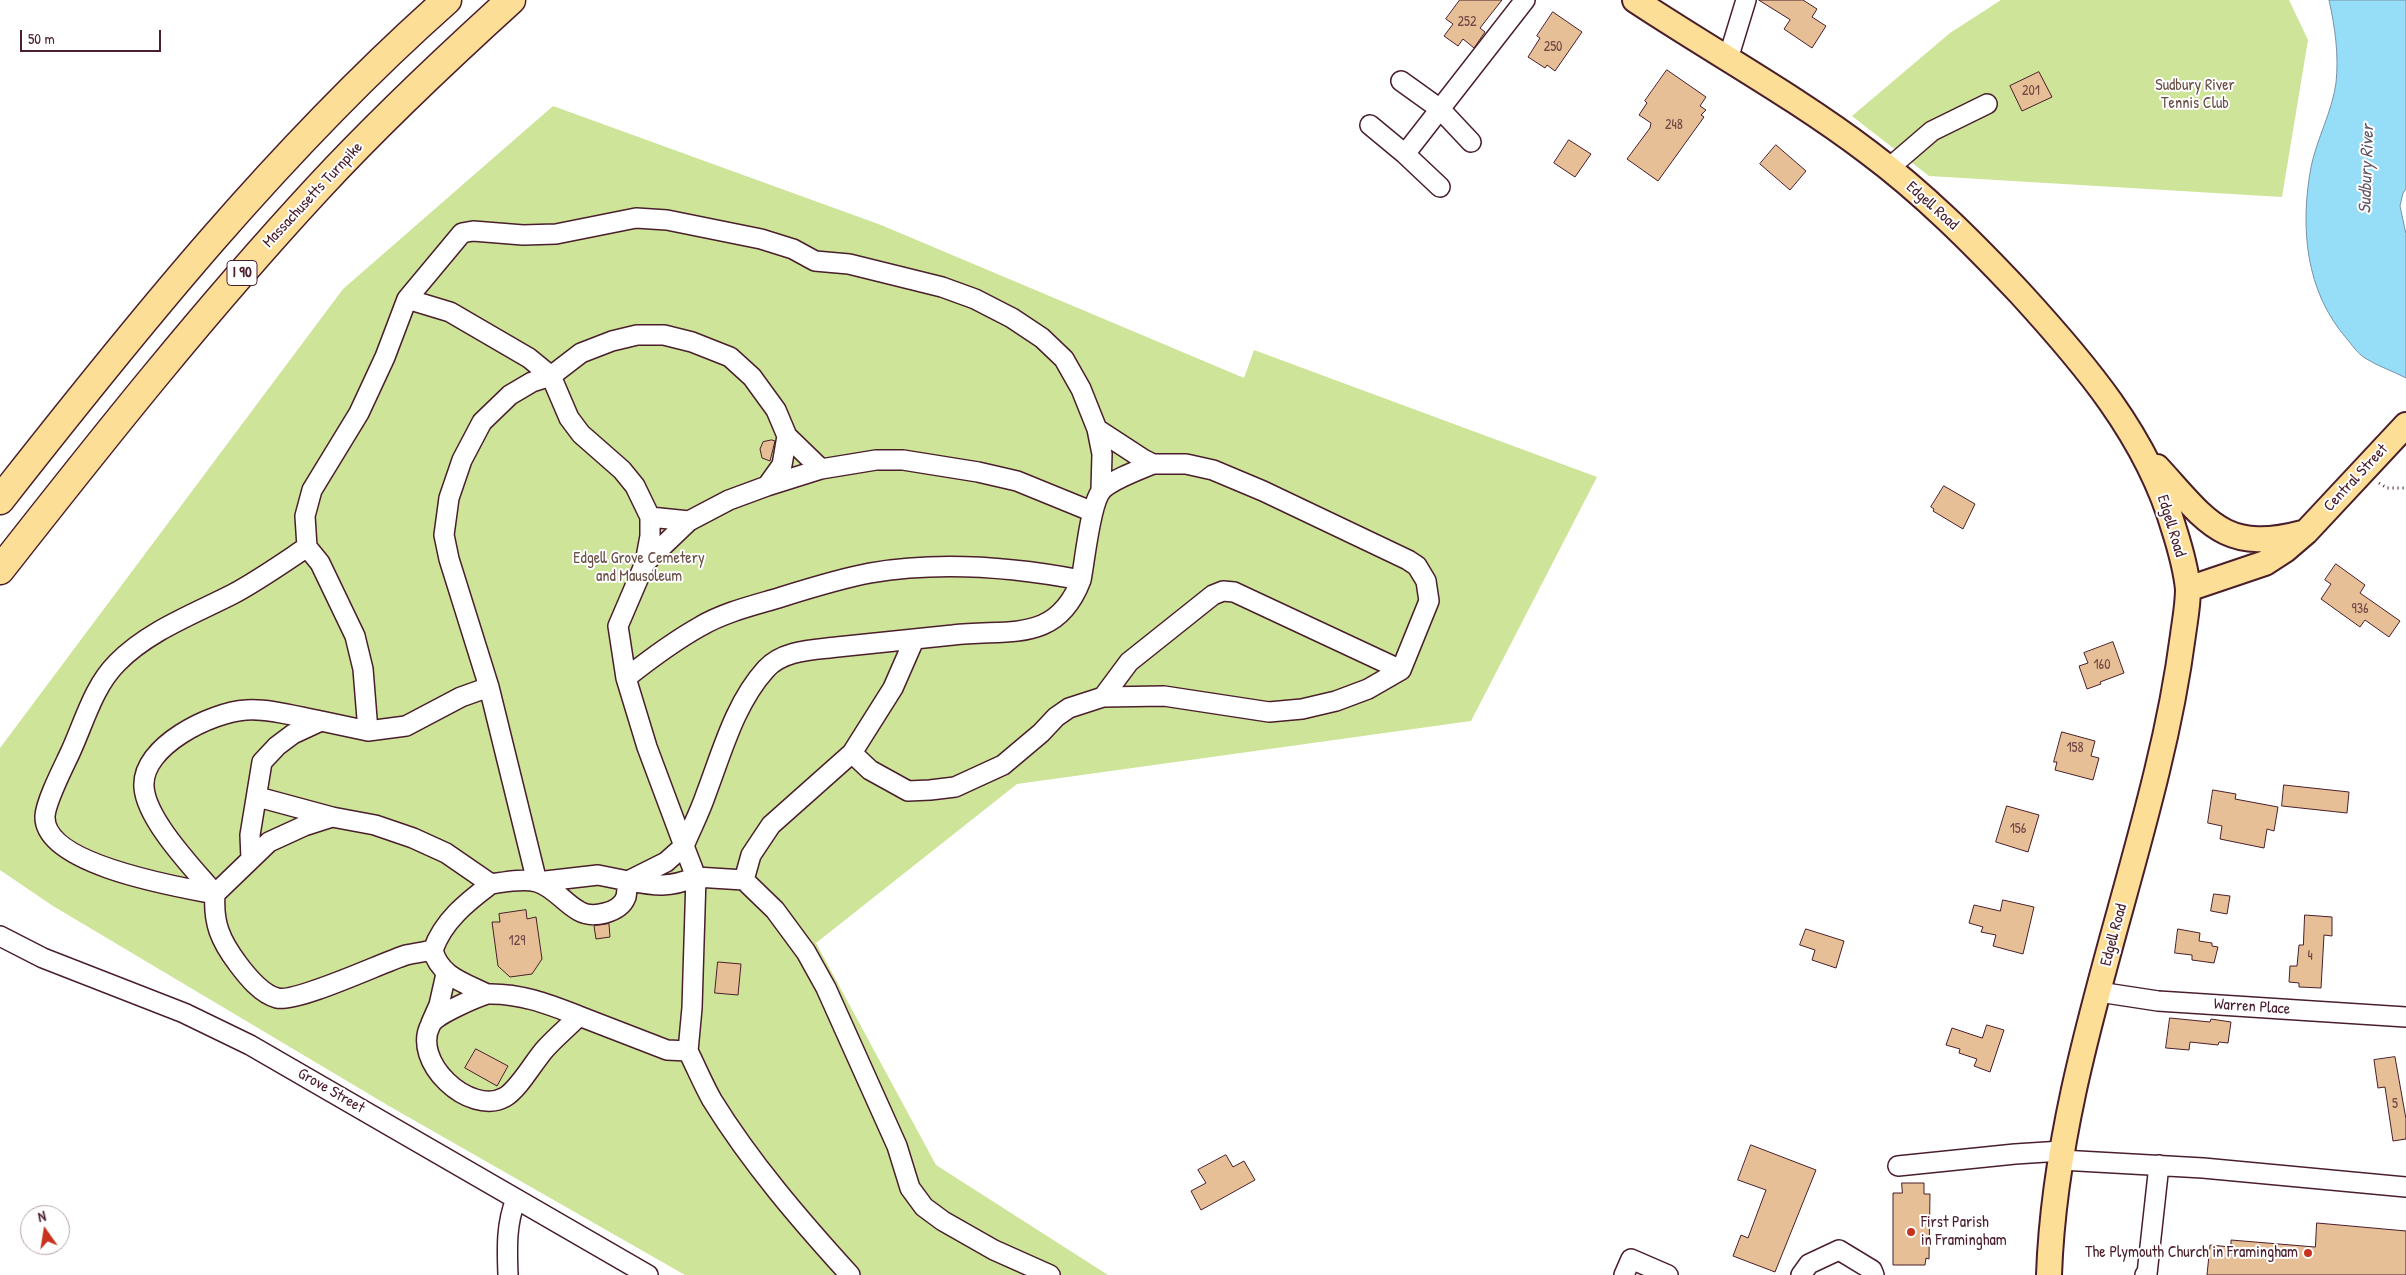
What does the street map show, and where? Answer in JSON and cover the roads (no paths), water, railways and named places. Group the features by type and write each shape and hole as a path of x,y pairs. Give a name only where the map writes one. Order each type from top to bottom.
{"highway":[{"name":"I 90","path":"0,500 106,366 243,206 339,104 447,0"},
{"name":"Massachusetts Turnpike","path":"0,570 143,389 272,239 381,123 511,0"}],"main road":[{"name":"Edgell Road","path":"1635,0 1833,126 1889,168 1960,231 2035,310 2100,386 2128,426 2170,514 2188,589 2179,664 2166,733 2099,992 2061,1156 2044,1270"},
{"name":"Central Street","path":"2188,589 2265,564 2285,550 2306,532 2406,424"},
{"path":"2142,452 2195,510 2222,531 2250,540 2286,537 2306,532"}],"street":[{"path":"1405,154 1525,0"},
{"path":"1728,59 1746,0"},
{"path":"1401,80 1440,109 1471,142"},
{"path":"1889,168 1932,131 1988,104"},
{"path":"1370,125 1440,187"},
{"path":"368,731 363,670 354,636 320,563 307,548 305,516 312,490 359,413 385,357 407,299 462,233 473,231 523,235 556,234 636,218 667,220 761,239 793,249 814,261 849,264 942,287 975,299 1012,318 1042,338 1064,359 1081,389 1097,429 1102,454 1101,490 1093,512 1082,580 1069,605 1051,620 1031,629 1013,633 956,634 816,649 782,656 767,668 750,690 730,730 684,846 666,862 628,881"},
{"path":"407,299 450,312 529,358 551,376 568,418 581,434 622,470 631,481 650,517 645,563 618,626 626,678 647,748 696,876 692,1008 688,1051 712,1099 744,1148 802,1222 850,1275"},
{"path":"628,881 626,897 621,905 602,914 580,912 563,897 537,882 489,688 449,559 444,534 449,498 462,460 482,422 510,395 532,382 551,376 581,354 612,341 636,335 664,335 692,342 730,356 752,377 776,410 787,436 821,469"},
{"path":"1097,429 1153,464"},
{"path":"767,486 782,465 787,436"},
{"path":"645,563 689,521 729,500 821,469 876,460 903,460 978,472 1017,481 1093,512"},
{"path":"852,753 870,770 908,791 954,787 1003,765 1041,733 1056,717 1069,708 1103,697 1164,696 1268,712 1302,709 1336,702 1368,689 1401,670 1429,601 1426,581 1417,566 1408,560 1263,491 1213,470 1186,464 1153,464 1127,475 1101,490"},
{"path":"650,517 689,521"},
{"path":"215,894 156,883 111,869 72,852 55,839 47,829 45,816 57,782 100,685 117,663 146,640 235,593 307,548"},
{"path":"626,678 661,651 702,625 738,610 840,580 872,573 941,567 986,568 1082,580"},
{"path":"1103,697 1129,662 1213,595 1223,591 1234,592 1401,670"},
{"path":"744,880 751,855 771,825 852,753 893,688 914,640"},
{"path":"433,950 408,955 316,990 290,998 278,998 248,978 221,936 214,915 215,894 164,831 149,806 144,786 148,767 166,745 195,724 224,714 247,710 321,721 368,731 406,726 461,698 489,688"},
{"path":"251,859 250,835 258,797 258,780 262,762 276,746 293,734 321,721"},
{"path":"258,797 332,817 375,825 413,838 446,853 491,884"},
{"path":"215,894 269,842 304,826 332,817"},
{"path":"487,994 446,974 435,959 433,950 442,928 469,900 491,884 514,881 537,882 598,875 659,886 675,885 696,876 744,880 775,910 806,952 826,988 897,1146 910,1188 924,1207 942,1222 994,1250 1050,1275"},
{"name":"Grove Street","path":"0,936 43,958 184,1013 225,1032 324,1087 648,1275"},
{"path":"446,974 439,1005 426,1039 429,1057 440,1075 463,1094 482,1102 496,1101 506,1096 546,1048 579,1016"},
{"name":"Warren Place","path":"2099,992 2158,1001 2406,1017"},
{"path":"431,1022 465,1002 487,994 507,993 579,1016 667,1050 688,1051"},
{"path":"1898,1166 2014,1154 2061,1156 2406,1187"},
{"path":"2145,1275 2159,1165"},
{"path":"508,1275 507,1230 516,1199"},
{"path":"1801,1275 1809,1264 1839,1250 1872,1270 1874,1275"},
{"path":"1624,1275 1631,1259 1668,1275"}],"water":[{"name":"Sudbury River","path":"2329,0 2406,0 2406,189 2400,206 2406,234 2406,378 2370,361 2353,347 2333,320 2322,300 2309,258 2306,212 2311,167 2336,83 2336,41"}],"place":[{"name":"First Parish in Framingham","path":"1911,1232"},
{"name":"The Plymouth Church in Framingham","path":"2308,1253"}],"park label":[{"name":"Sudbury River Tennis Club","path":"2195,95"},
{"name":"Edgell Grove Cemetery and Mausoleum","path":"639,568"}]}
